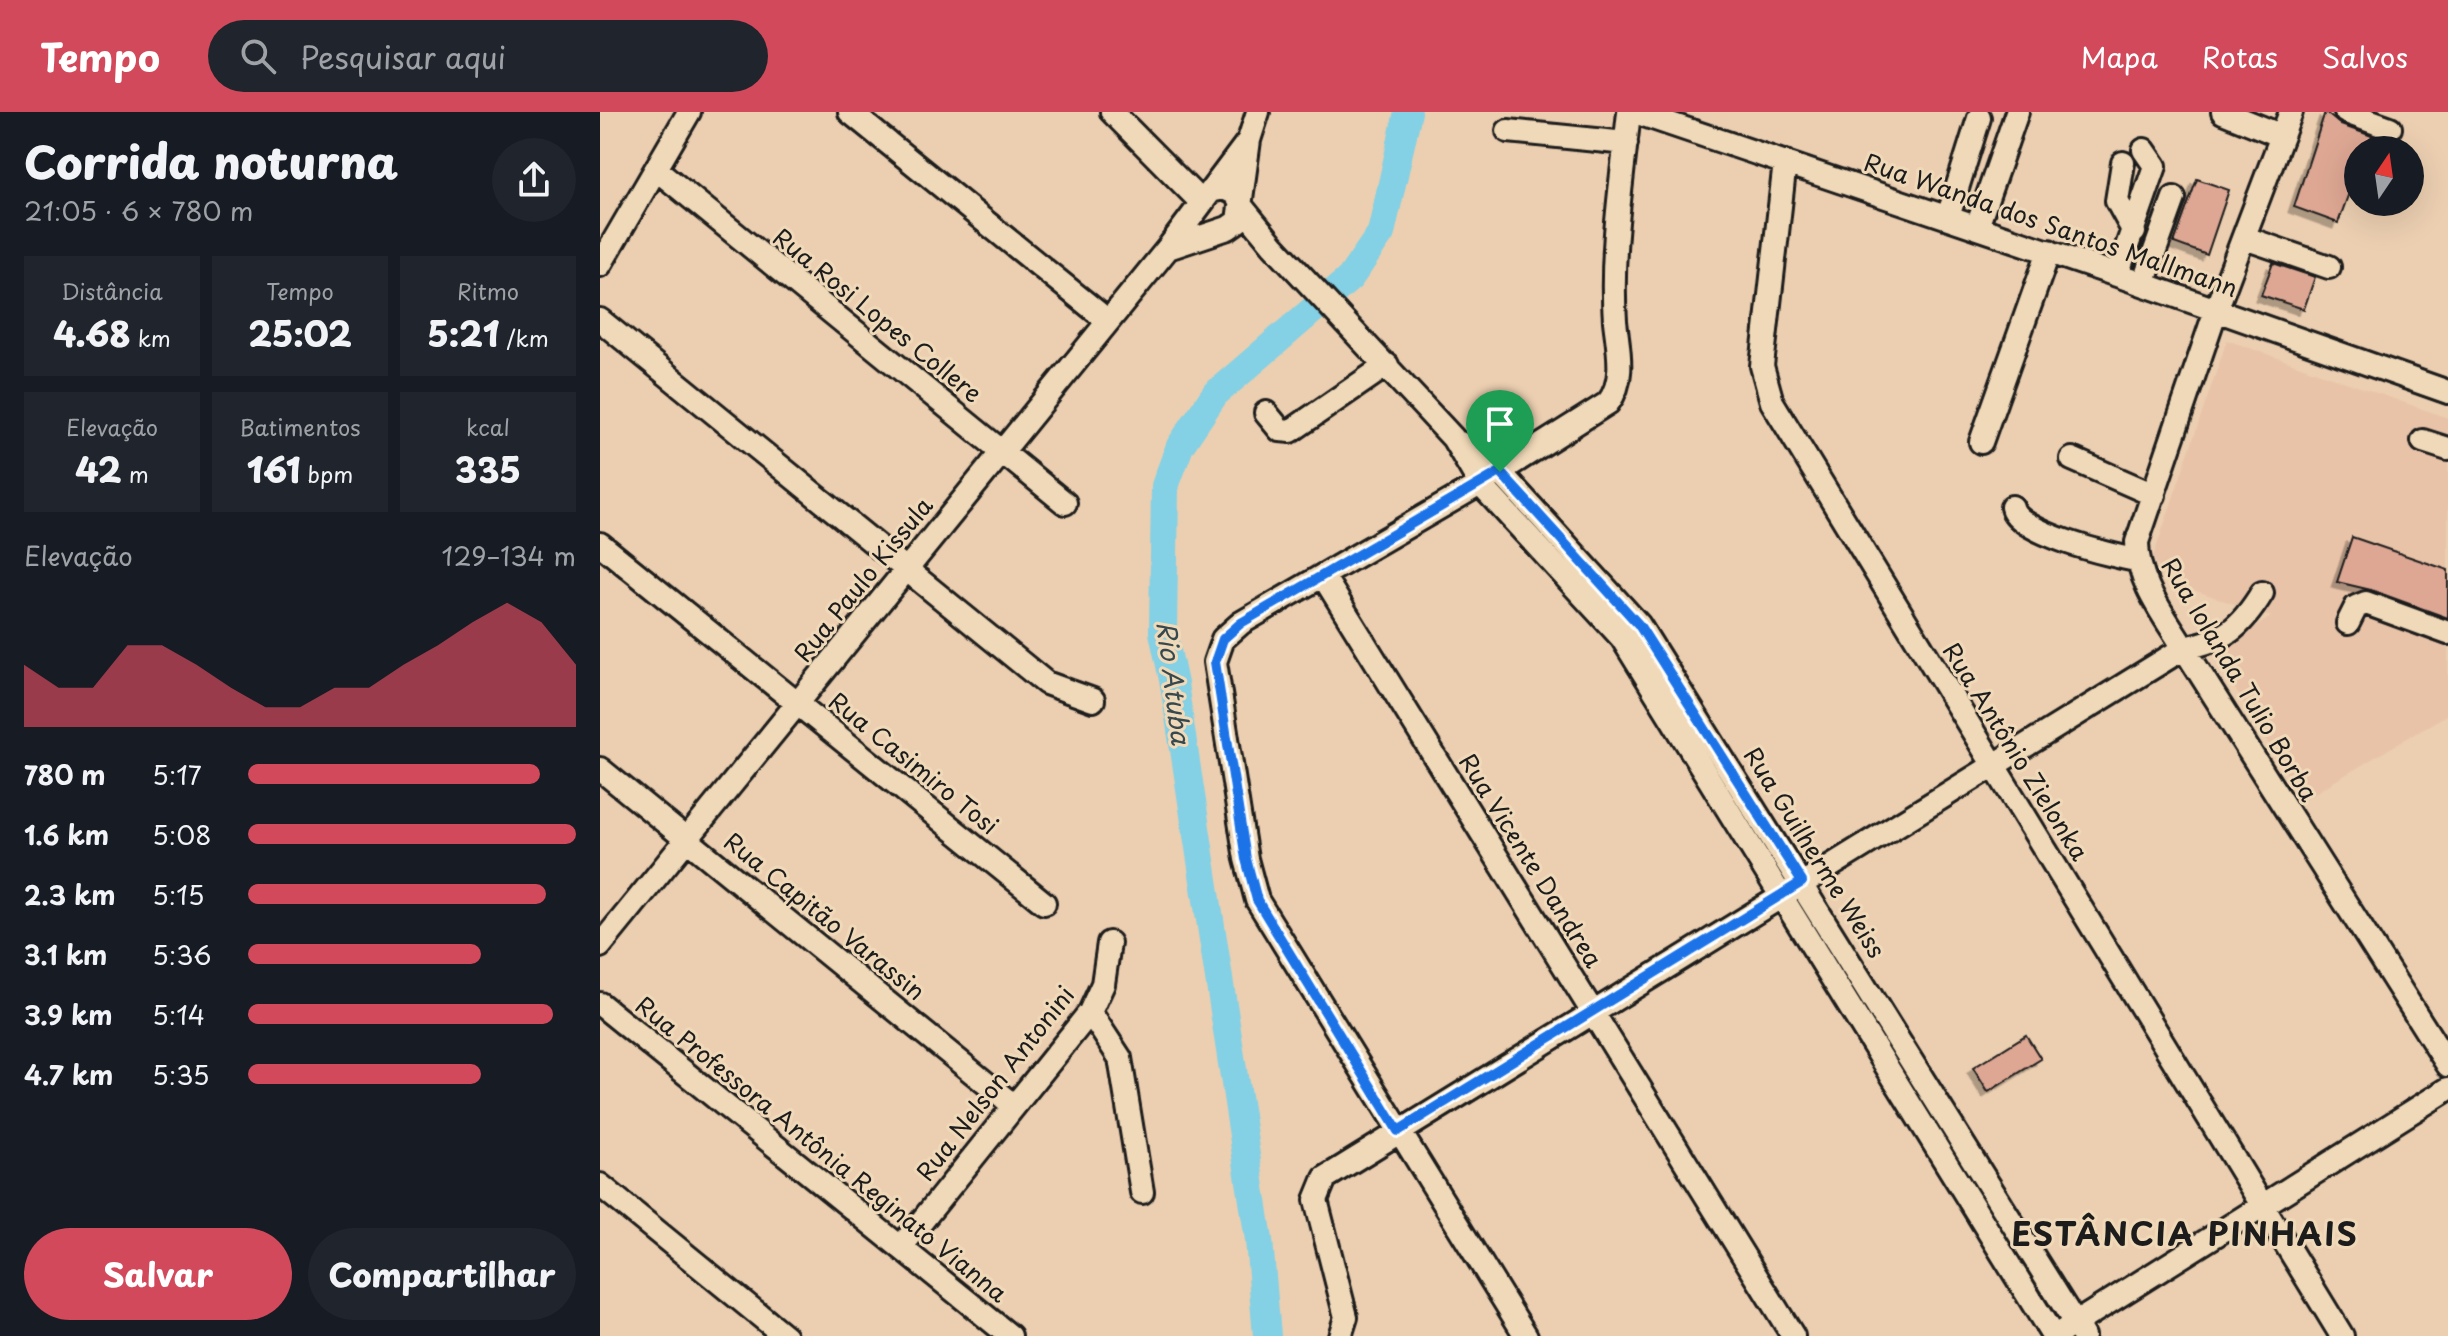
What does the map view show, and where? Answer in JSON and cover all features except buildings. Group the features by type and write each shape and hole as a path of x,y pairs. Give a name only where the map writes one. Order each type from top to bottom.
{"street":[{"path":"600,265 689,112"},
{"path":"850,112 1108,321"},
{"name":"Rua Paulo Kissula","path":"1242,207 1249,140 1258,112"},
{"path":"1526,1336 1257,900 1246,859 1215,662 1223,639 1241,623 1500,472 1608,403 1616,393 1619,365 1613,293 1629,112"},
{"name":"Rua Wanda dos Santos Mallmann","path":"1635,112 2049,251 2448,392"},
{"path":"1977,227 2017,112"},
{"path":"2223,112 2282,136"},
{"name":"Rua Iolanda Tulio Borba","path":"2291,112 2216,310 2137,542 2137,560 2144,580 2184,648 2448,1065"},
{"path":"2346,112 2390,128"},
{"path":"1120,115 1205,196 1204,221 1279,251"},
{"path":"1948,217 1979,118"},
{"path":"1508,131 1626,143"},
{"name":"Rua Paulo Kissula","path":"600,946 1168,248 1249,140"},
{"path":"2117,275 2155,166 2144,150"},
{"name":"Rua Antônio Zielonka","path":"1785,162 1762,366 1772,402 2263,1204 2332,1333"},
{"path":"2123,163 2117,201 2134,232"},
{"name":"Rua Rosi Lopes Collere","path":"656,169 1065,503"},
{"path":"1168,248 1234,225 1242,207 1231,190 1205,196"},
{"path":"2143,284 2174,198"},
{"name":"Rua Guilherme Weiss","path":"1242,207 1453,438 1480,484 1622,638 1792,888 2079,1329"},
{"path":"2245,238 2329,267"},
{"path":"1981,442 2049,251"},
{"path":"600,320 1046,683 1093,700"},
{"path":"1266,413 1280,430 1291,431 1387,365"},
{"name":"Rua Guilherme Weiss","path":"1453,438 1500,472 1639,625 2054,1336"},
{"path":"2423,441 2448,449"},
{"path":"2072,459 2154,495"},
{"path":"2012,507 2021,522 2041,531 2113,556 2137,560"},
{"name":"Rua Casimiro Tosi","path":"600,544 1044,903"},
{"name":"Rua Vicente Dandrea","path":"1323,576 1793,1336"},
{"path":"1340,1336 1346,1317 1316,1200 1325,1178 2184,648 2220,641 2248,616 2262,593"},
{"path":"2348,623 2356,607 2366,603 2448,633"},
{"name":"Rua Capitão Varassin","path":"600,769 1014,1106"},
{"name":"Rua Nelson Antonini","path":"901,1247 1090,1012 1103,984 1109,943"},
{"name":"Rua Professora Antônia Reginato Vianna","path":"600,1004 1010,1336"},
{"path":"1090,1012 1120,1058 1142,1192"},
{"path":"2054,1336 2079,1329 2263,1204 2448,1089"},
{"path":"600,1185 785,1336"}],"shaded area":[{"path":"2227,340 2448,418 2448,714 2303,800 2213,653 2271,617 2165,580 2153,557"}],"waterway":[{"name":"Rio Atuba","path":"1267,1336 1259,1240 1174,684 1163,632 1165,486 1180,446 1215,394 1350,278 1381,233 1408,112"}],"district":[{"name":"ESTÂNCIA PINHAIS","path":"2185,1235"}],"route":[{"path":"1500,472 1639,625 1802,882 1398,1131 1257,900 1246,859 1215,662 1223,639 1241,623 1500,472"}]}
